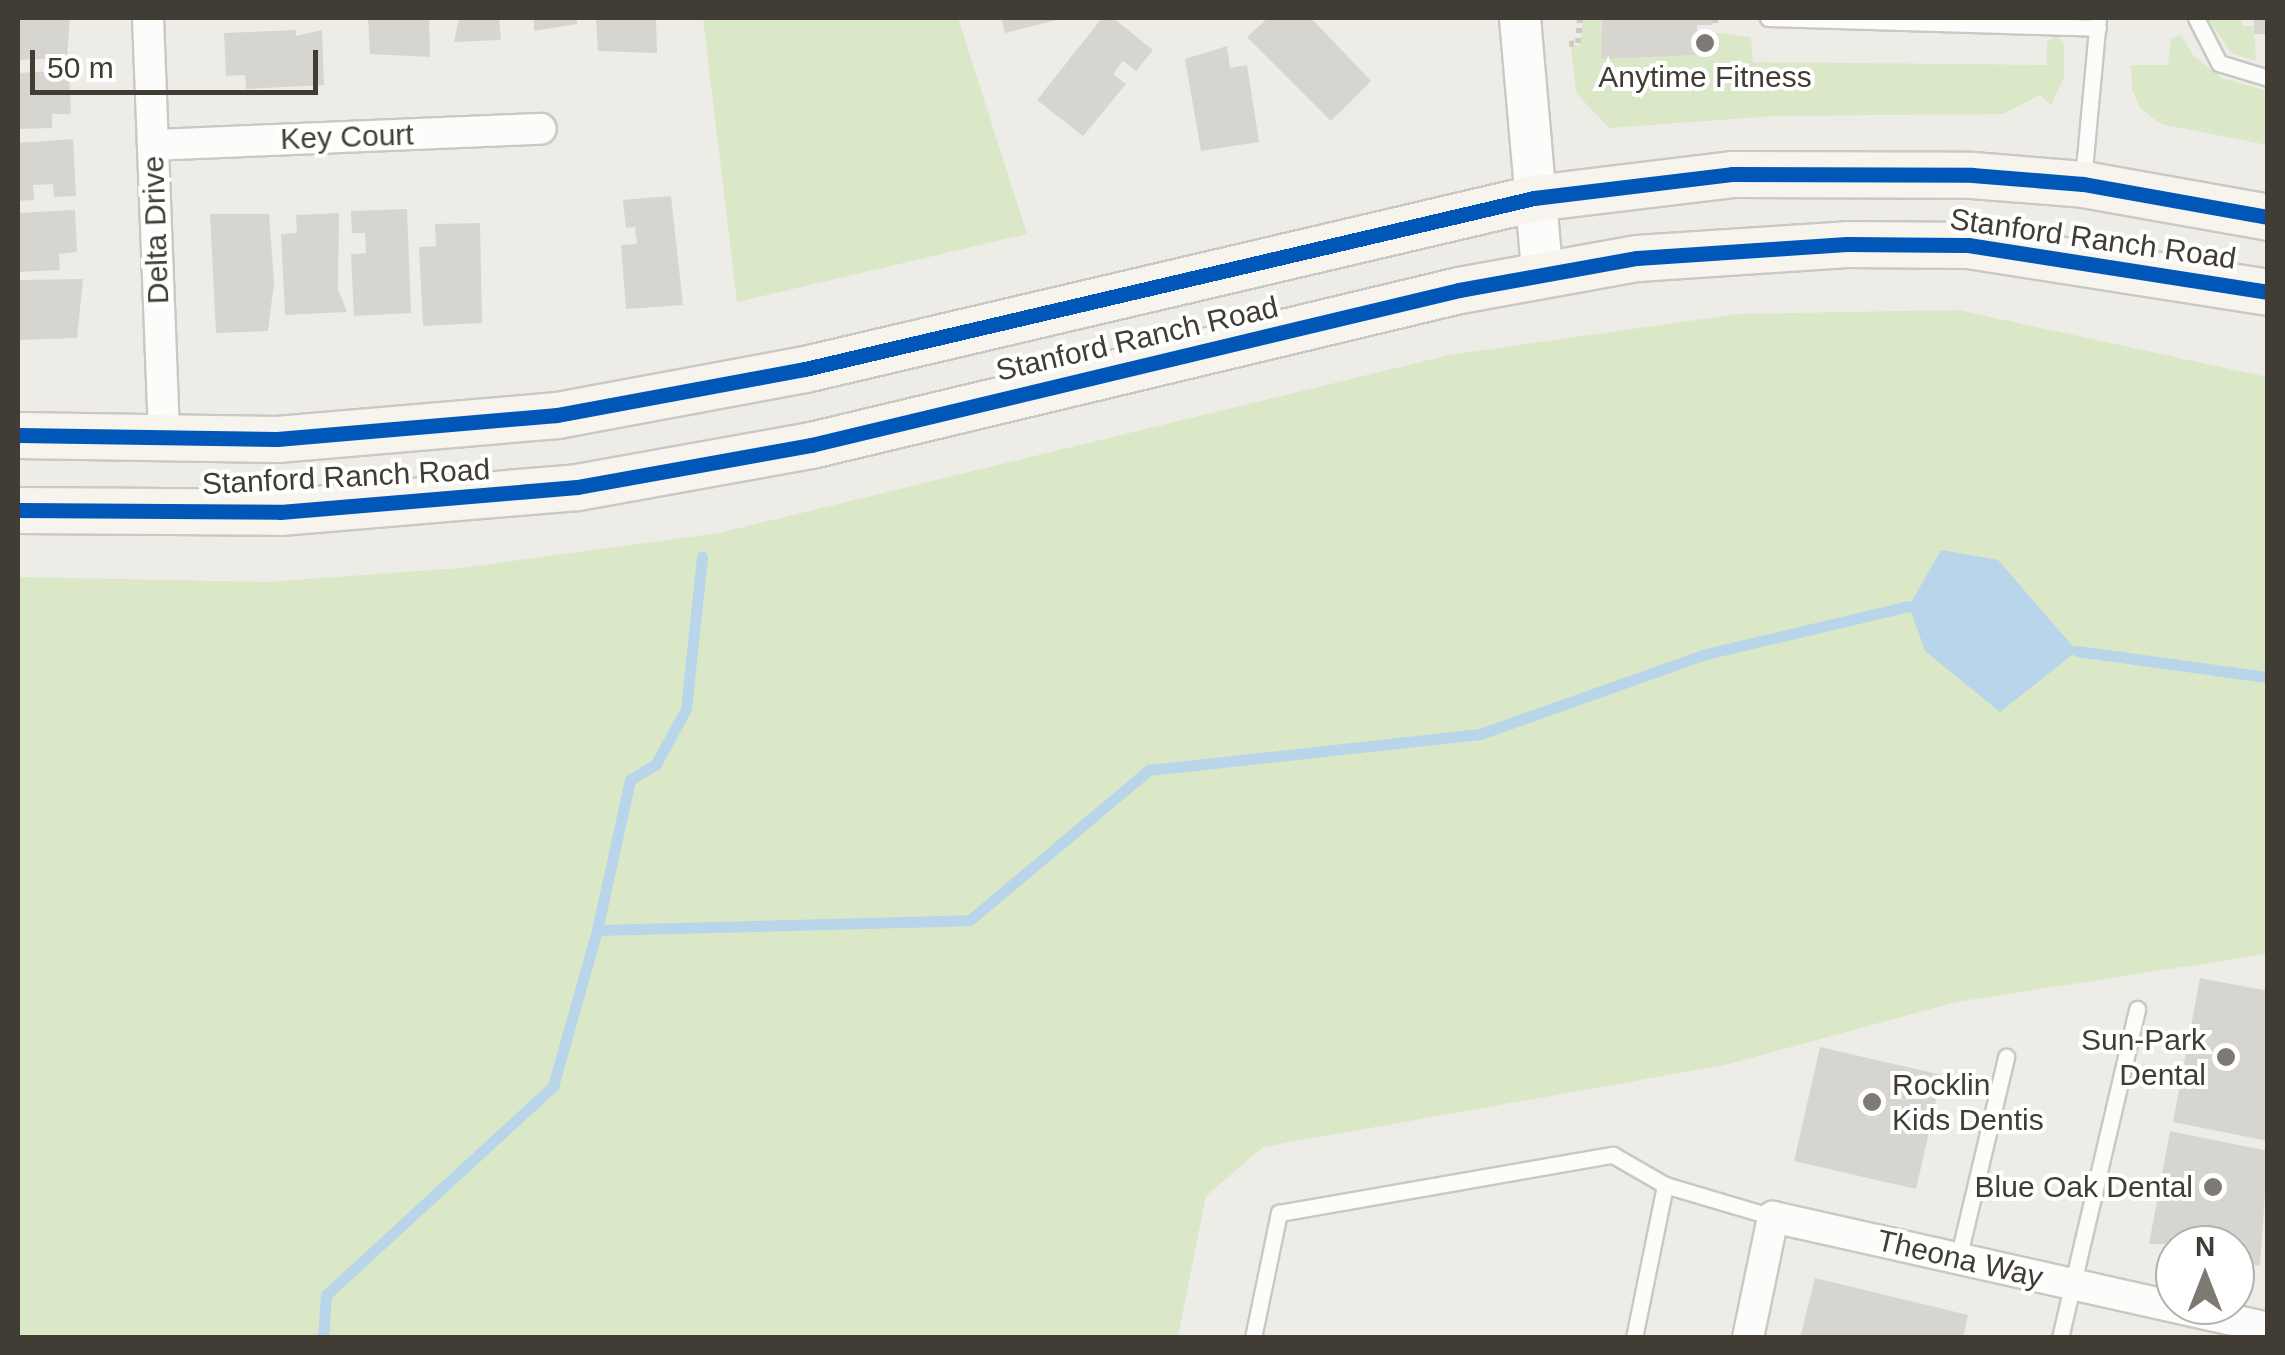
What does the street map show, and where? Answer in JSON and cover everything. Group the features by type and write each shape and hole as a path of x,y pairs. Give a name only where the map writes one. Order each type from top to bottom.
{"main road":[{"name":"Stanford Ranch Road","path":"18,436 164,442 392,432 676,396 1534,198 1752,174 1903,172 2083,184 2268,217"},
{"name":"Stanford Ranch Road","path":"18,510 280,512 479,499 616,481 811,445 1542,272 1740,248 1968,246 2268,292"}],"street":[{"name":"Delta Drive","path":"148,18 164,442"},
{"path":"1520,18 1542,272"},
{"name":"Key Court","path":"153,146 542,129"},
{"path":"1748,1338 1774,1217"},
{"name":"Theona Way","path":"1774,1217 2268,1328"}],"lane":[{"path":"1768,18 2098,23 2083,184"},
{"path":"2196,18 2219,63 2268,78"},
{"path":"2060,1338 2137,1009"},
{"path":"1958,1258 2006,1057"},
{"path":"1253,1338 1279,1213 1613,1156 1665,1185 1774,1217"},
{"path":"1634,1338 1665,1185"}],"path":[{"path":"1569,44 1578,43 1580,18"}],"green space":[{"path":"703,18 958,18 1027,234 737,302"},
{"path":"1583,18 1601,18 1602,59 1697,55 1697,37 1721,33 1751,37 1753,62 2047,65 2047,42 2056,35 2064,44 2064,77 2051,105 2040,95 2003,114 1775,116 1609,128 1576,93 1571,47 1580,45"},
{"path":"2207,18 2242,18 2242,26 2254,26 2256,61 2232,53"},
{"path":"2181,35 2193,55 2222,78 2267,91 2267,145 2161,124 2141,109 2132,90 2131,65 2168,65 2171,38"},
{"path":"1958,310 2267,377 2267,954 1956,1002 1725,1065 1263,1147 1206,1196 1178,1337 18,1338 18,577 266,582 460,568 719,533 1449,355 1738,314"}],"water":[{"path":"1941,550 1998,560 2077,651 2000,712 1925,651 1909,606"}],"building":[{"path":"18,18 70,18 67,58 18,60"},
{"path":"368,18 429,18 430,57 370,54"},
{"path":"459,18 499,18 501,40 454,42"},
{"path":"534,18 577,18 577,24 534,31"},
{"path":"596,18 656,18 657,53 598,51"},
{"path":"1001,18 1060,18 1060,19 1005,33"},
{"path":"1102,18 1113,18 1153,50 1136,71 1123,61 1113,74 1126,84 1083,136 1037,100"},
{"path":"1268,18 1311,18 1371,81 1331,121 1247,37"},
{"path":"1602,18 1712,18 1712,25 1697,25 1697,55 1601,59"},
{"path":"2254,18 2268,18 2268,34 2254,34"},
{"path":"296,30 296,36 322,30 324,85 246,89 245,75 226,76 224,33"},
{"path":"1227,46 1230,68 1247,65 1259,142 1201,151 1185,59"},
{"path":"69,70 71,114 52,114 52,128 18,129 18,73"},
{"path":"73,139 76,196 54,197 53,184 33,185 34,200 18,201 18,143"},
{"path":"671,196 683,305 626,309 621,245 637,244 635,227 626,228 623,200"},
{"path":"407,209 411,313 354,316 351,254 366,253 365,233 352,233 351,211"},
{"path":"75,210 77,252 59,254 60,270 18,272 18,213"},
{"path":"339,213 338,289 347,312 285,315 281,234 297,233 296,215"},
{"path":"210,214 269,214 274,283 268,331 216,333"},
{"path":"480,223 482,323 423,326 419,247 436,246 435,224"},
{"path":"83,279 77,338 18,340 18,280"},
{"name":"Sun-Park Dental","path":"2200,978 2268,991 2268,1141 2173,1122"},
{"name":"Rocklin Kids Dentis","path":"1820,1047 1942,1075 1916,1189 1794,1161"},
{"name":"Blue Oak Dental","path":"2170,1131 2268,1151 2260,1266 2255,1265 2255,1225 2155,1225 2155,1244 2149,1244"},
{"path":"1815,1278 1968,1315 1963,1338 1800,1338"}],"waterway":[{"path":"597,930 630,780 656,764 686,709 702,557"},
{"path":"323,1338 326,1295 553,1086 597,930 970,920 1149,770 1480,734 1706,654 1909,606"},
{"path":"2077,651 2268,677"}],"cycle path":[{"path":"18,435 277,439 557,415 805,369 1534,198 1732,174 1972,175 2083,184 2268,217"},
{"path":"18,510 280,512 577,487 811,445 1459,290 1637,258 1847,244 1968,245 2268,292"}],"place":[{"name":"Anytime Fitness","path":"1705,43"},
{"name":"Sun-Park Dental","path":"2226,1057"},
{"name":"Rocklin Kids Dentis","path":"1872,1102"},
{"name":"Blue Oak Dental","path":"2213,1187"}]}
